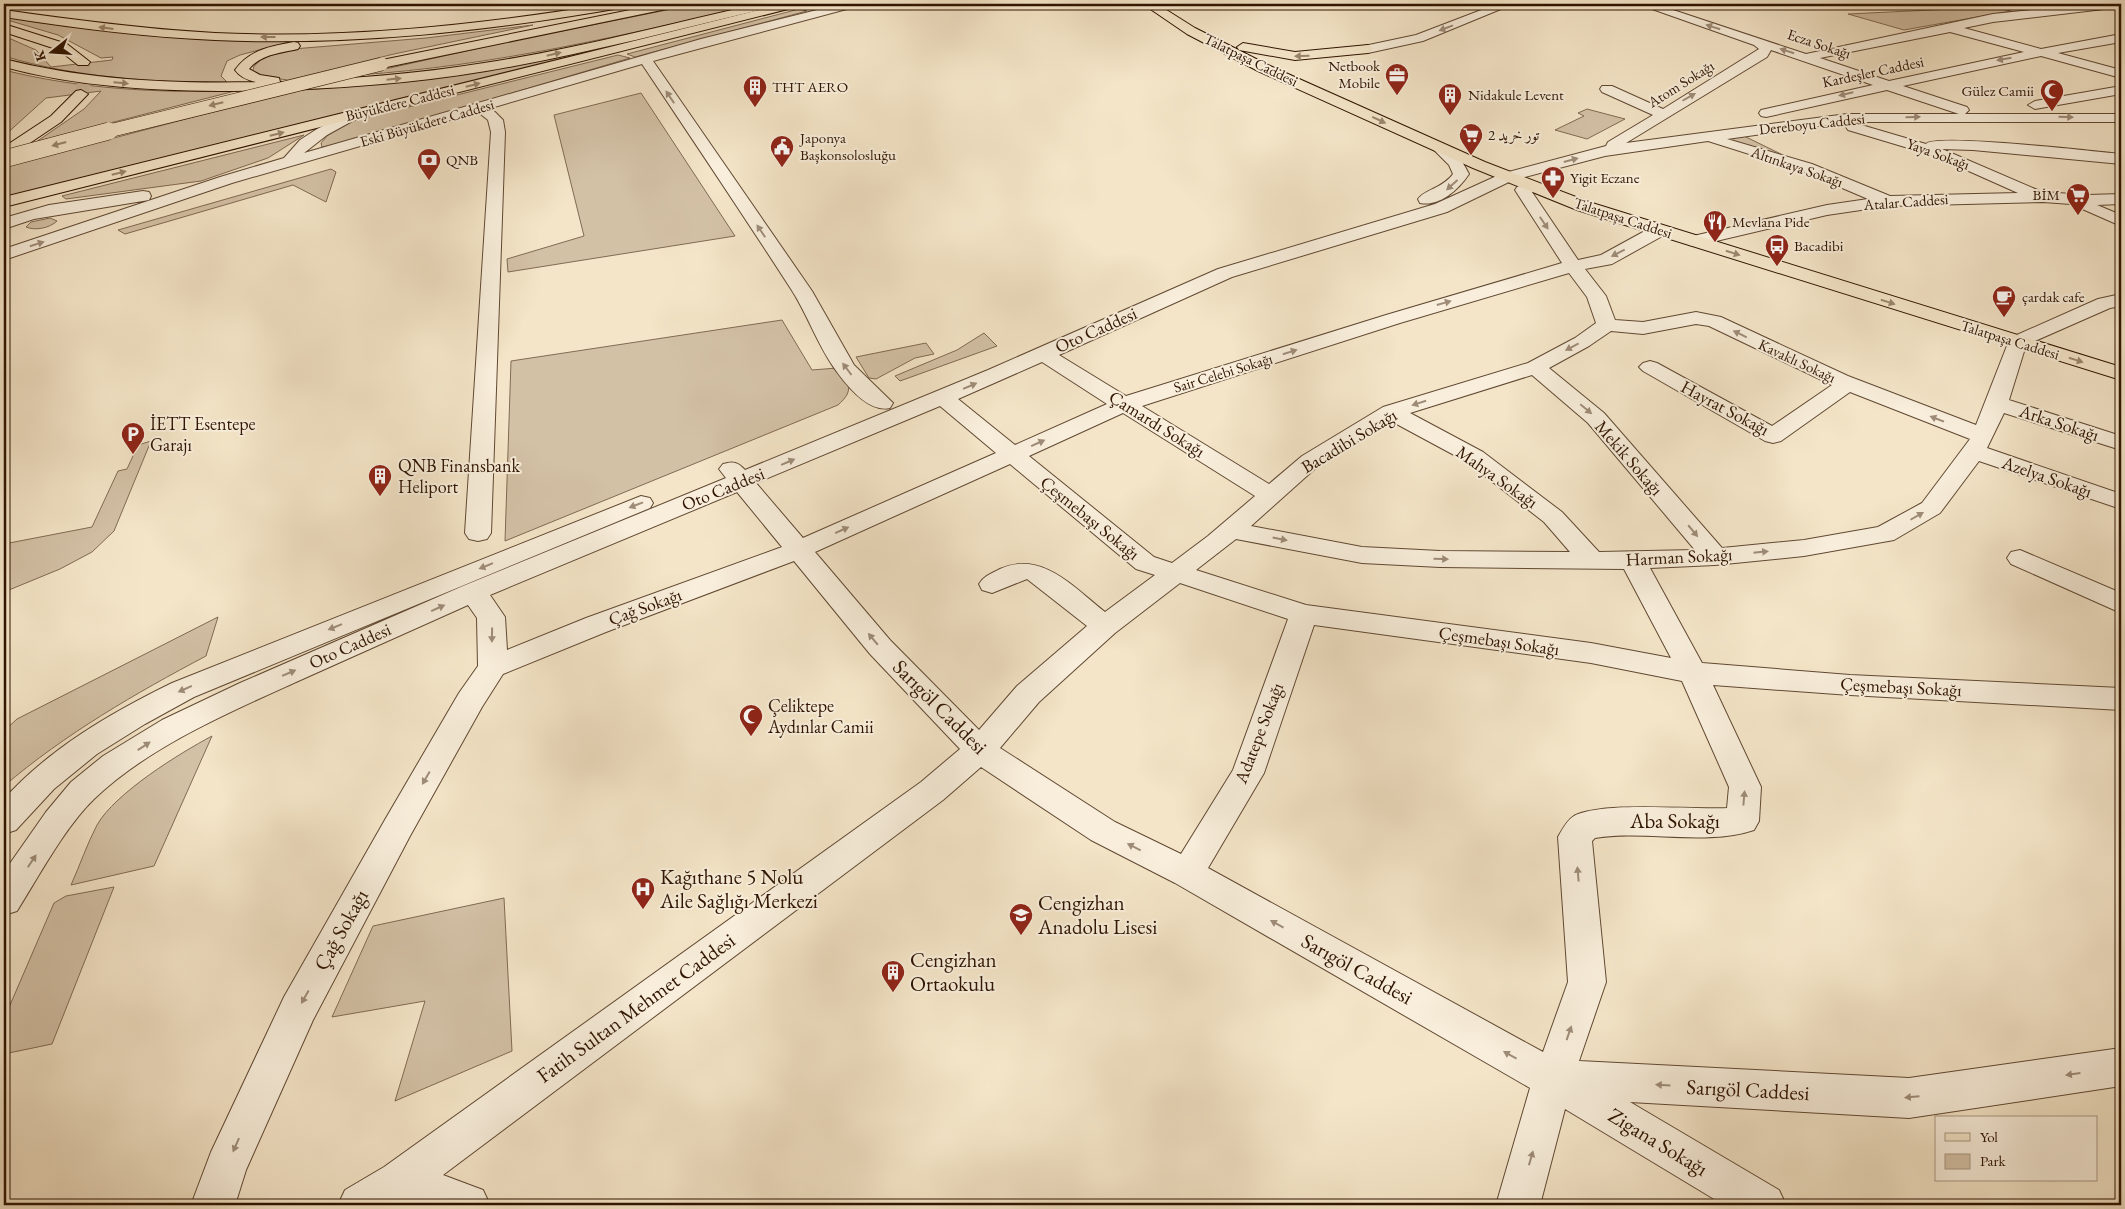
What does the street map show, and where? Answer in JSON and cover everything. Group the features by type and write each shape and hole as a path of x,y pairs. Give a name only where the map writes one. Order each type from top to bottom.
{"main road":[{"path":"345,83 260,79 246,75 242,70 245,64 253,58 298,46 476,28 626,4"},
{"path":"4,159 165,116 382,64 676,4"},
{"path":"4,63 63,77 139,84 264,87 345,83 437,74 519,61 773,4"},
{"name":"Büyükdere Caddesi","path":"4,202 796,4"},
{"path":"1136,4 1191,31"},
{"name":"Talatpaşa Caddesi","path":"1149,4 1191,31 1264,68 1440,148 1507,177 1582,206 2121,374"},
{"path":"1158,4 1241,46 1270,53 1300,56 1368,49"},
{"path":"4,14 128,30 248,37 391,33 526,20"},
{"path":"4,28 63,47 83,62"},
{"path":"1335,100 1320,86 1299,75 1305,69 1331,58 1368,49"},
{"path":"4,154 56,119 81,94"}],"street":[{"path":"566,14 616,4"},
{"name":"Eski Büyükdere Caddesi","path":"4,255 226,180 481,108 645,59 854,4"},
{"name":"Ecza Sokağı","path":"1644,4 1983,117"},
{"path":"1807,57 1946,27 2025,13 2121,4"},
{"path":"1368,49 1419,38 1496,5"},
{"path":"1946,27 2121,74"},
{"name":"Kardeşler Caddesi","path":"1633,133 1661,136 1683,132 1888,84 2121,38"},
{"name":"Atom Sokağı","path":"1604,151 1762,54 1766,48 1759,42"},
{"path":"645,59 802,291 845,368 860,385 882,403"},
{"path":"626,65 642,82 727,211"},
{"path":"1607,89 1663,114"},
{"path":"1983,117 2121,90"},
{"path":"478,533 498,132 498,121 481,108"},
{"path":"294,161 291,158 294,154 313,137 358,114"},
{"name":"Dereboyu Caddesi","path":"1507,177 1604,151 1830,120 1983,117 2117,119"},
{"name":"Yaya Sokağı","path":"1830,120 1963,162 2043,197"},
{"name":"Altınkaya Sokağı","path":"1704,137 1806,167 1888,201"},
{"path":"1914,145 1973,145 2113,159 2121,170"},
{"name":"Oto Caddesi","path":"4,900 58,821 82,791 114,765 173,728 250,690 737,475 882,403 984,363 1210,267 1438,195 1455,184 1461,174 1456,163 1440,148"},
{"name":"Oto Caddesi","path":"737,475 942,398 1225,273 1441,208 1507,177"},
{"path":"4,224 31,214 49,210 165,193 226,180"},
{"path":"1531,186 1523,190 1573,266 1596,296 1607,325"},
{"name":"Atalar Caddesi","path":"1695,241 1827,210 1888,201 2043,197 2072,200 2121,199"},
{"path":"2072,200 2121,221"},
{"path":"49,210 69,209 86,211 86,218 70,234"},
{"name":"Sair Celebi Sokağı","path":"798,550 1125,404 1393,318 1573,266 1606,260 1660,230"},
{"path":"762,261 828,362"},
{"path":"2017,342 2105,303 2121,300"},
{"name":"Kavaklı Sokağı","path":"1607,325 1643,328 1696,318 1714,321 1978,444"},
{"name":"Bacadibi Sokağı","path":"980,750 1028,694 1105,626 1232,530 1310,461 1391,412 1535,367 1582,342 1607,325"},
{"name":"Harman Sokağı","path":"1232,530 1362,555 1440,559 1591,560 1715,557 1804,548 1885,534 1931,508 1978,444 1997,403 2017,342"},
{"name":"Çamardı Sokağı","path":"1043,354 1271,496"},
{"name":"Mekik Sokağı","path":"1535,367 1596,418 1715,557"},
{"name":"Hayrat Sokağı","path":"1650,367 1773,436 1848,384"},
{"name":"Çeşmebaşı Sokağı","path":"942,398 1145,563 1304,614 1591,653 1693,673 1832,684 2121,700"},
{"name":"Arka Sokağı","path":"1997,403 2121,443"},
{"name":"Mahya Sokağı","path":"1391,412 1475,457 1553,517 1591,560"},
{"name":"Azelya Sokağı","path":"1978,444 2121,502"},
{"path":"4,821 58,768 99,738 146,708 183,690 597,520 737,475"},
{"name":"Sarıgöl Caddesi","path":"737,475 880,647 980,750 1103,831 1187,873 1553,1079 1909,1098 2121,1067"},
{"name":"Çağ Sokağı","path":"213,1205 226,1168 298,1009 398,827 470,701 493,667 596,625 798,550"},
{"path":"2020,558 2121,604"},
{"name":"Aba Sokağı","path":"1553,1079 1587,982 1575,837 1585,826 1619,821 1696,823 1742,821 1745,787 1693,673 1633,560"},
{"path":"992,584 1019,570 1027,569 1035,572 1105,626"},
{"path":"473,592 491,617 493,667"},
{"name":"Adatepe Sokağı","path":"1187,873 1248,773 1304,614"},
{"name":"Fatih Sultan Mehmet Caddesi","path":"360,1205 399,1182 932,791 980,750"},
{"path":"1518,1205 1553,1079"},
{"name":"Zigana Sokağı","path":"1553,1079 1764,1205"},
{"path":"399,1182 468,1205"}],"green space":[{"path":"697,4 758,4 609,38 509,57 409,71 358,75 516,40"},
{"path":"1994,7 2011,11 1904,30 1848,14"},
{"path":"799,9 807,11 635,57 627,54"},
{"path":"4,19 297,40 240,55 227,61 221,76 227,82 142,80 86,74 59,69 31,63 4,56 4,36 36,50 51,67 112,60 113,57 101,58 58,35"},
{"path":"533,25 394,54 288,80 259,76 253,70 254,66 263,58 293,49 426,38"},
{"path":"580,52 585,54 4,197 4,167 292,91 412,81"},
{"path":"618,55 630,58 341,144 322,147 321,143 328,135 348,122"},
{"path":"4,70 89,86 147,90 235,91 36,142 84,109 101,91 46,98 4,136"},
{"path":"641,93 735,236 508,272 507,259 584,236 554,115"},
{"path":"1587,109 1625,119 1587,139 1555,130 1584,116 1578,113"},
{"path":"304,135 268,158 201,181 66,199 62,196"},
{"path":"1744,136 1789,158 1721,140"},
{"path":"331,169 336,172 326,202 293,185 125,234 118,230"},
{"path":"50,218 57,221 42,228 26,227 31,222"},
{"path":"782,320 812,370 837,368 845,378 848,387 847,395 838,405 505,541 511,361"},
{"path":"984,333 997,346 900,381 895,376 957,350"},
{"path":"926,343 934,354 915,358 876,379 869,378 856,357"},
{"path":"151,441 114,531 92,552 60,569 4,592 4,544 92,527 118,471 127,469 138,445"},
{"path":"218,617 206,656 102,715 51,749 4,786 4,731 17,719"},
{"path":"212,736 154,866 71,885 93,832 118,800 149,775"},
{"path":"114,887 52,1044 4,1054 4,1019 54,903 66,896"},
{"path":"504,898 512,1051 395,1101 425,1001 332,1017 373,926"}],"tunnel":[{"path":"81,94 86,78 83,62"}],"place":[{"name":"Netbook Mobile","path":"1397,96"},
{"name":"THT AERO","path":"755,108"},
{"name":"Gülez Camii","path":"2052,112"},
{"name":"Nidakule Levent","path":"1450,116"},
{"name":"تور خرید 2","path":"1471,156"},
{"name":"Japonya Başkonsolosluğu","path":"782,168"},
{"name":"QNB","path":"429,181"},
{"name":"Yigit Eczane","path":"1553,199"},
{"name":"BİM","path":"2078,216"},
{"name":"Mevlana Pide","path":"1715,243"},
{"name":"Bacadibi","path":"1777,267"},
{"name":"çardak cafe","path":"2004,318"},
{"name":"İETT Esentepe Garajı","path":"133,455"},
{"name":"QNB Finansbank Heliport","path":"380,497"},
{"name":"Çeliktepe Aydınlar Camii","path":"751,737"},
{"name":"Kağıthane 5 Nolu Aile Sağlığı Merkezi","path":"643,910"},
{"name":"Cengizhan Anadolu Lisesi","path":"1021,936"},
{"name":"Cengizhan Ortaokulu","path":"893,993"}]}
